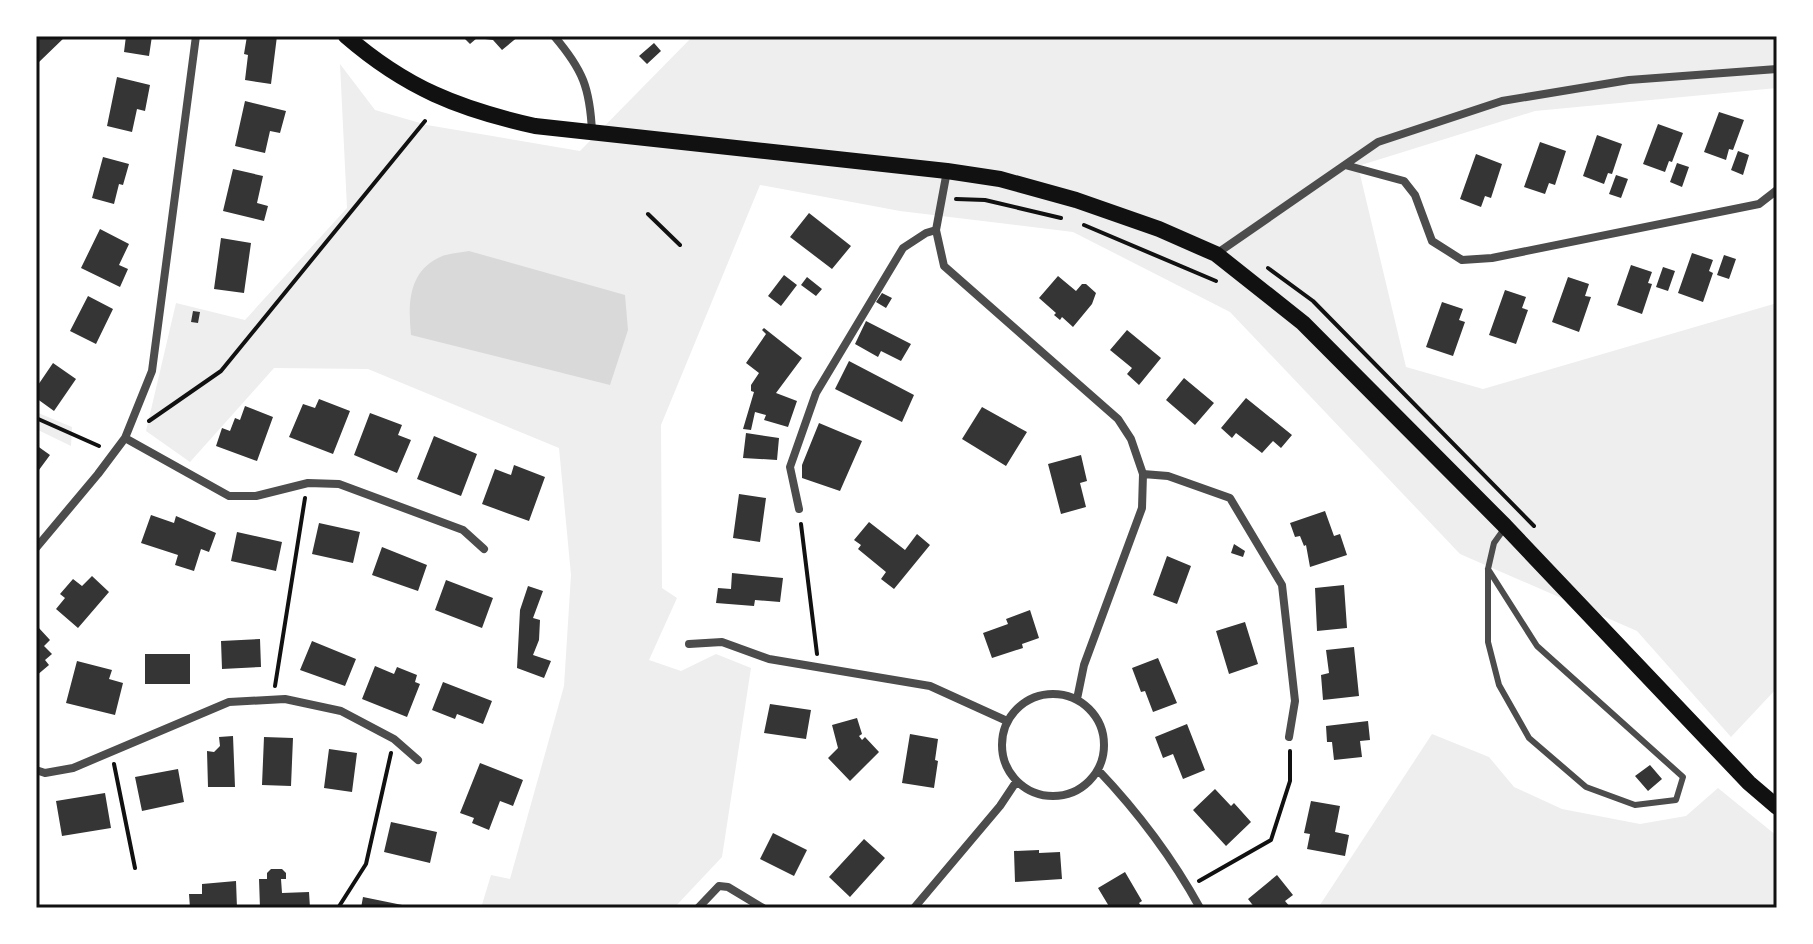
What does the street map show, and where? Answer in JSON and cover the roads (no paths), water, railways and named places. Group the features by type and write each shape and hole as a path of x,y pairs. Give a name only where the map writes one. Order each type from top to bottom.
{"main road":[{"path":"346,36 369,56 420,89 484,115 535,126 1000,179 1076,200 1159,229 1216,254 1303,323 1505,526 1749,783 1777,807"}],"street":[{"path":"36,548 125,438 152,371 196,36"},
{"path":"554,36 570,54 590,95 592,132"},
{"path":"1216,254 1378,142 1502,101 1629,80 1777,69"},
{"path":"1345,165 1404,181 1415,195 1432,241 1462,260 1492,258 1759,204 1777,190"},
{"path":"947,171 936,230 944,266 1118,419 1131,439 1143,474 1142,508 1084,665 1077,699"},
{"path":"799,509 790,467 816,393 903,248 936,230"},
{"path":"125,438 229,496 256,496 308,483 339,484 463,530 484,549"},
{"path":"1143,474 1168,476 1230,498 1282,585 1295,701 1289,737"},
{"path":"689,644 722,642 769,659 930,686 1007,721"},
{"path":"1051,693 1077,699 1097,718 1105,744 1098,770 1082,788 1060,797 1036,794 1016,782 1002,753 1007,721 1026,701 1051,693"},
{"path":"36,770 45,773 73,768 229,702 273,699 341,711 394,739 418,760"},
{"path":"1098,770 1124,797 1200,908"},
{"path":"914,908 1000,806 1016,782"},
{"path":"698,908 719,886 728,887 763,908"}],"lane":[{"path":"1488,569 1537,646 1683,777 1676,800 1635,805 1586,787 1529,738 1499,685 1488,642 1488,569 1494,543 1505,526"}]}
